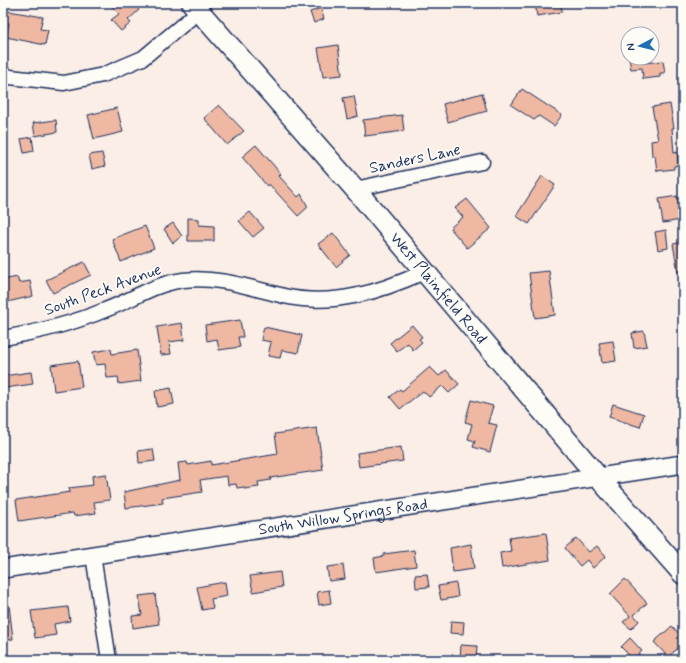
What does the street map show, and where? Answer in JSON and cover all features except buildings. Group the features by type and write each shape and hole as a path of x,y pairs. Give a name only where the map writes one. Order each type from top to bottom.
{"main road":[{"name":"West Plainfield Road","path":"196,7 355,189 598,477 683,574"}],"street":[{"path":"3,74 10,77 64,83 103,75 143,58 196,7"},
{"name":"Sanders Lane","path":"355,189 482,162"},
{"name":"South Peck Avenue","path":"3,338 33,333 82,319 154,287 184,280 222,280 286,296 321,301 350,298 391,287 424,272"},
{"name":"South Willow Springs Road","path":"3,569 683,464"},
{"path":"93,555 109,660"}]}
